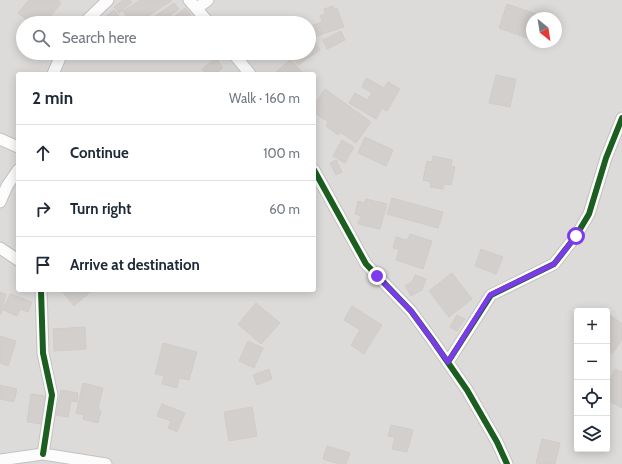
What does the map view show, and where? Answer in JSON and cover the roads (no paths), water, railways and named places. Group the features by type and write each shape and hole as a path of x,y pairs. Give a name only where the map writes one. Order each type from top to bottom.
{"street":[{"path":"91,16 108,0"},
{"path":"203,16 193,4 208,0"},
{"path":"54,72 59,60"},
{"path":"239,60 248,72"},
{"path":"448,362 490,295 554,264 576,236 589,214 606,158 622,118"},
{"path":"0,139 16,146"},
{"path":"0,202 3,186 16,172"},
{"path":"316,174 366,264 411,311 448,362 467,390 497,442 507,464"},
{"path":"0,248 16,259"},
{"path":"41,292 43,353 52,396 43,454"},
{"path":"0,460 43,454 102,464"}]}
